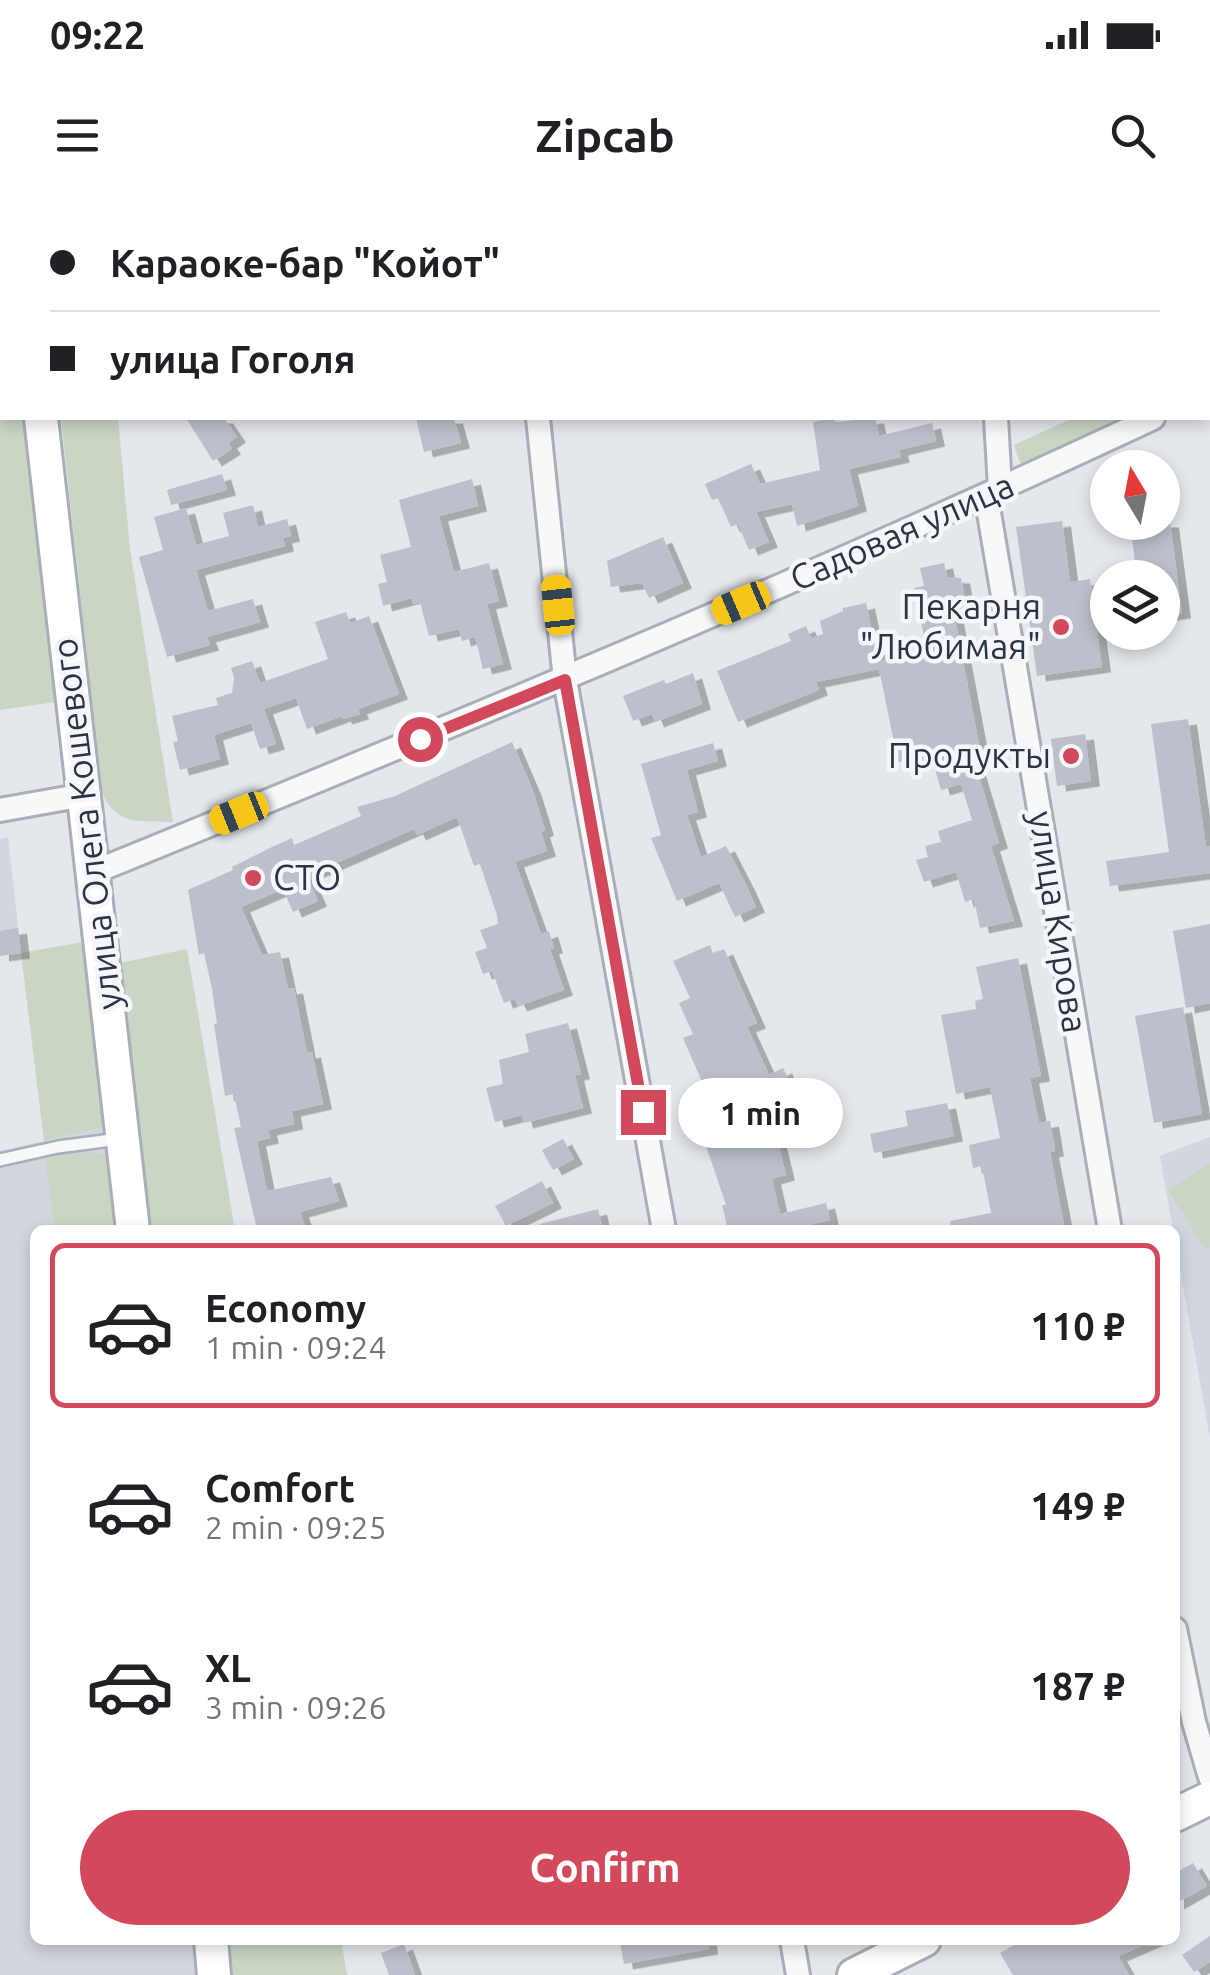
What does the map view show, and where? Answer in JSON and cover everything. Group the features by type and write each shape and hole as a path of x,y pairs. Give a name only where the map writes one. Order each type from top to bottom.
{"street":[{"name":"улица Олега Кошевого","path":"41,420 132,1225"},
{"path":"538,420 565,680 663,1225"},
{"name":"улица Кирова","path":"996,420 993,492 1109,1225"},
{"name":"Садовая улица","path":"94,872 565,680 1149,420"},
{"path":"0,810 84,795"},
{"path":"1180,1656 1210,1776"},
{"path":"1180,1813 1210,1798"},
{"path":"211,1945 214,1975"},
{"path":"793,1945 798,1975"},
{"path":"854,1975 914,1945"}],"lane":[{"path":"0,1160 123,1138"}],"shaded area":[{"path":"8,837 21,952 0,956 0,839"},
{"path":"104,1127 115,1225 30,1225 30,1945 195,1945 198,1975 0,1975 0,1151"},
{"path":"1210,1137 1210,1439 1180,1269 1180,1225 1172,1225 1160,1156"}],"green space":[{"path":"0,420 24,420 55,702 0,710"},
{"path":"61,420 118,420 130,549 173,822 131,820 115,811 102,793"},
{"path":"1069,420 1134,420 1025,467 1014,445"},
{"path":"83,942 104,1127 44,1141 21,953"},
{"path":"187,949 234,1225 144,1225 115,964"},
{"path":"91,1152 107,1156 115,1225 54,1225 45,1156"},
{"path":"1210,1163 1210,1247 1206,1250 1168,1190"},
{"path":"225,1945 342,1945 347,1975 228,1975"}],"building":[{"path":"187,420 225,420 237,437 228,443 232,449 213,461"},
{"path":"416,420 455,420 461,443 424,452"},
{"path":"875,420 879,436 932,423 936,441 899,450 901,457 849,469 858,506 797,526 792,504 756,512 769,542 749,550 738,524 731,527 718,498 712,500 705,484 751,464 760,484 820,470 813,422"},
{"path":"222,474 227,490 171,505 167,490"},
{"path":"472,479 478,506 439,516 454,572 489,563 499,601 487,604 503,664 483,669 475,637 462,641 459,629 429,636 420,602 413,604 412,598 383,606 378,584 387,582 380,555 411,547 399,500"},
{"path":"253,505 258,527 287,519 291,536 283,538 285,546 196,570 208,611 253,599 260,622 207,637 210,645 167,657 139,557 163,550 154,517 186,508 196,545 229,536 223,513"},
{"path":"1062,521 1070,582 1090,579 1090,650 1100,650 1102,667 1037,676 1016,527"},
{"path":"663,537 683,583 649,598 642,583 611,587 607,561"},
{"path":"1132,540 1172,540 1175,560 1135,560"},
{"path":"944,563 947,577 961,578 965,599 952,602 979,745 970,747 999,843 991,846 1014,921 980,928 974,899 965,902 956,872 924,882 916,860 928,857 925,846 941,842 938,831 972,820 961,784 941,790 932,758 898,762 879,669 816,682 819,690 738,722 717,671 791,641 788,634 806,626 811,638 823,634 820,621 843,608 866,603 878,661 927,651 914,588 924,586 920,568"},
{"path":"346,612 350,623 369,616 399,694 358,709 360,714 307,729 296,698 264,709 276,744 260,749 251,723 214,735 220,759 180,770 172,716 218,705 216,698 232,693 231,668 252,661 260,683 328,659 315,622"},
{"path":"693,673 702,704 655,722 652,714 633,721 623,696"},
{"path":"1188,719 1206,847 1210,846 1210,873 1110,886 1106,861 1169,852 1151,724"},
{"path":"1085,734 1091,781 1057,786 1051,739"},
{"path":"512,742 533,791 547,851 515,862 541,934 549,931 554,948 550,949 564,990 518,1006 515,999 504,1003 492,971 483,974 475,952 487,948 480,930 498,924 497,915 480,864 474,866 457,817 417,835 414,829 307,876 318,901 293,912 283,889 241,907 262,955 280,952 288,989 294,988 307,1053 312,1052 323,1104 292,1111 294,1124 268,1130 270,1138 257,1141 267,1191 331,1177 339,1201 300,1212 304,1225 256,1225 234,1128 241,1127 234,1094 225,1096 212,989 204,953 199,955 188,890 292,838 294,845 361,816 357,807 395,796"},
{"path":"713,743 718,761 687,770 698,812 687,815 701,857 726,846 747,887 756,907 735,917 719,883 677,901 651,838 661,835 641,764"},
{"path":"1210,924 1210,1003 1186,1008 1173,931"},
{"path":"18,928 21,953 0,956 0,931"},
{"path":"710,945 713,954 724,949 757,1023 747,1027 769,1075 783,1068 792,1087 767,1098 786,1175 772,1179 780,1214 826,1203 830,1220 808,1225 727,1225 722,1205 726,1205 703,1137 719,1132 705,1102 710,1100 683,1038 693,1034 679,1003 690,998 673,961"},
{"path":"1018,958 1041,1076 1030,1078 1039,1123 1050,1121 1055,1151 1050,1152 1064,1225 950,1225 950,1221 991,1213 982,1166 973,1168 969,1145 1000,1138 990,1087 956,1094 941,1015 976,1009 975,1001 983,999 976,967"},
{"path":"1183,1007 1202,1114 1154,1123 1135,1016"},
{"path":"568,1023 581,1074 575,1075 583,1108 524,1123 522,1115 495,1122 486,1088 503,1084 499,1060 529,1052 525,1034"},
{"path":"947,1103 954,1136 874,1153 870,1134 908,1126 905,1111"},
{"path":"563,1139 574,1159 553,1170 542,1150"},
{"path":"542,1181 553,1203 508,1225 495,1206"},
{"path":"598,1209 602,1225 540,1225"},
{"path":"1193,1863 1207,1886 1180,1901 1180,1870"},
{"path":"1210,1936 1210,1962 1194,1972 1182,1955"},
{"path":"404,1945 415,1975 389,1975 381,1953"},
{"path":"621,1945 709,1945 709,1949 624,1964"},
{"path":"1014,1945 1143,1945 1118,1956 1129,1975 1013,1975 1000,1953"}],"place":[{"name":"Пекарня \"Любимая\"","path":"1061,627"},
{"name":"Продукты","path":"1071,756"},
{"name":"СТО","path":"253,878"}],"route":[{"path":"420,739 565,680 643,1112"}]}
